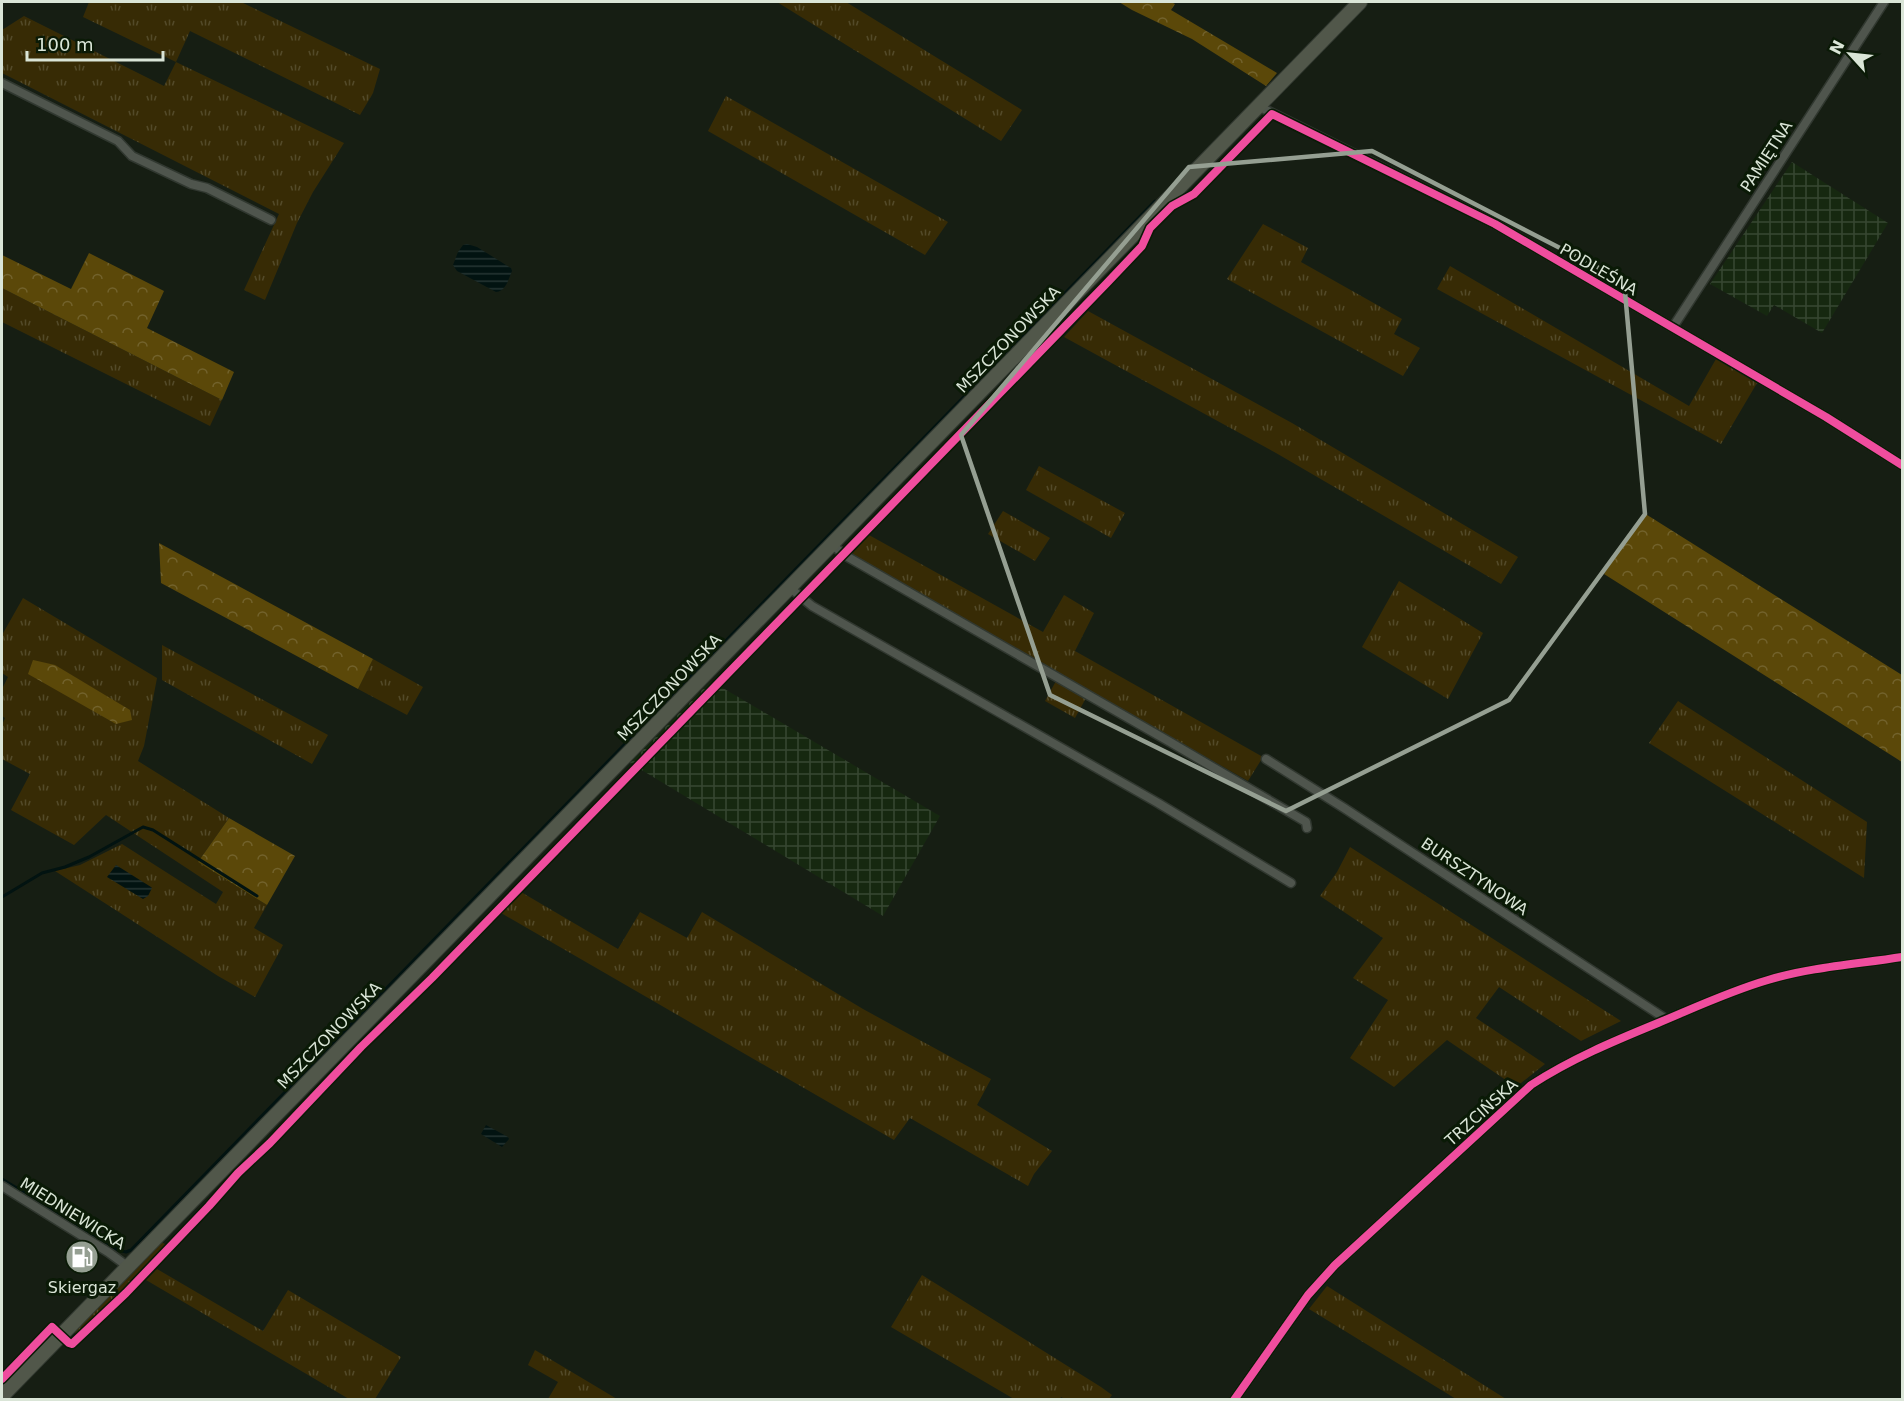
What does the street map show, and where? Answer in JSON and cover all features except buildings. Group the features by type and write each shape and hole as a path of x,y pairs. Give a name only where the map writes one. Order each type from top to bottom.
{"main road":[{"name":"MSZCZONOWSKA","path":"2,1396 1360,2"}],"street":[{"name":"PAMIĘTNA","path":"1673,327 1884,2"},
{"path":"2,83 118,141 132,156 191,184 207,188 271,220"},
{"name":"PODLEŚNA","path":"1258,106 1495,224 1826,417 1902,465"},
{"path":"831,544 846,556 1306,822 1307,828"},
{"path":"789,587 812,606 1158,803 1291,883"},
{"name":"BURSZTYNOWA","path":"1266,759 1353,813 1666,1019"},
{"name":"TRZCIŃSKA","path":"1233,1400 1308,1295 1335,1265 1532,1085 1554,1070 1588,1052 1666,1019 1769,980 1809,971 1902,957"},
{"name":"MIEDNIEWICKA","path":"2,1186 127,1266"}],"highlighted area":[{"path":"1372,151 1624,281 1645,514 1509,700 1286,811 1050,695 961,435 1189,167"}],"shaded area":[{"path":"1792,162 1888,223 1822,333 1774,305 1767,316 1710,284"},
{"path":"463,245 477,247 511,268 512,271 502,290 496,292 457,271 453,265 458,252"},
{"path":"711,681 940,816 883,916 630,763"},
{"path":"116,865 151,887 148,896 143,899 107,877"},
{"path":"486,1125 508,1137 509,1139 502,1147 481,1134"}],"green space":[{"path":"89,2 241,2 380,69 373,93 360,115 190,31 176,62 83,17"},
{"path":"777,2 846,2 1022,110 1001,141"},
{"path":"1119,2 1171,2 1175,4 1171,10 1277,73 1266,86 1192,39"},
{"path":"24,16 164,86 176,62 344,143 313,192 297,223 265,300 244,290 279,214 2,73 2,30"},
{"path":"726,96 948,222 925,255 708,131"},
{"path":"1263,224 1308,248 1301,262 1402,319 1394,334 1420,348 1403,376 1227,279"},
{"path":"89,253 164,291 147,328 234,372 222,400 2,288 2,255 71,289"},
{"path":"1450,266 1689,406 1716,359 1757,383 1721,444 1437,289"},
{"path":"2,288 222,400 210,426 2,322"},
{"path":"1088,311 1292,423 1518,557 1501,584 1276,453 1064,337"},
{"path":"1039,466 1125,513 1111,538 1026,490"},
{"path":"1003,511 1050,538 1035,561 988,534"},
{"path":"1644,513 1902,675 1902,762 1604,574"},
{"path":"869,535 1043,632 1064,595 1094,613 1075,651 1263,757 1248,781 851,555"},
{"path":"159,543 373,659 358,689 161,583"},
{"path":"1399,581 1483,633 1448,699 1362,647"},
{"path":"23,598 157,678 144,746 138,761 229,818 198,862 267,905 254,928 283,945 255,997 218,976 55,871 80,865 122,844 216,904 223,892 106,815 74,845 11,810 30,774 2,759 2,725 5,718 2,716 2,689 8,677 2,673 2,635"},
{"path":"162,645 328,735 312,764 162,680"},
{"path":"373,659 423,687 407,715 358,689"},
{"path":"33,660 55,665 130,710 132,720 116,724 28,674"},
{"path":"1056,681 1086,698 1075,718 1045,701"},
{"path":"1678,701 1867,822 1864,878 1649,743"},
{"path":"229,818 295,856 267,905 198,862"},
{"path":"1350,847 1621,1021 1581,1041 1499,987 1476,1018 1545,1064 1516,1087 1447,1040 1394,1087 1350,1058 1388,1000 1353,978 1383,938 1320,896 1337,872"},
{"path":"521,892 618,949 640,912 687,938 702,912 863,1009 991,1079 977,1105 1052,1151 1034,1174 1028,1186 910,1118 894,1140 501,913"},
{"path":"160,1241 168,1246 78,1336 72,1330 111,1294"},
{"path":"157,1269 263,1331 288,1290 401,1357 375,1399 349,1399 146,1280"},
{"path":"922,1275 1112,1395 1109,1399 1065,1399 1061,1397 1060,1400 1014,1399 891,1327"},
{"path":"1327,1286 1506,1399 1456,1399 1309,1309"},
{"path":"535,1350 617,1399 548,1399 558,1382 528,1365"}],"waterway":[{"path":"2,1179 118,1250 126,1252 131,1250 1155,201"},
{"path":"2,897 42,873 89,857 143,827 153,830 257,896"}],"cycle path":[{"path":"2,1379 52,1327 72,1344 126,1293 238,1173 432,978 1106,284 1142,246 1150,228 1172,206 1194,194 1272,114 1495,224 1826,417 1902,465"},
{"path":"1234,1400 1308,1295 1335,1265 1531,1085 1609,1044 1754,984 1801,972 1902,957"}],"place":[{"name":"Skiergaz","path":"82,1257"}]}
